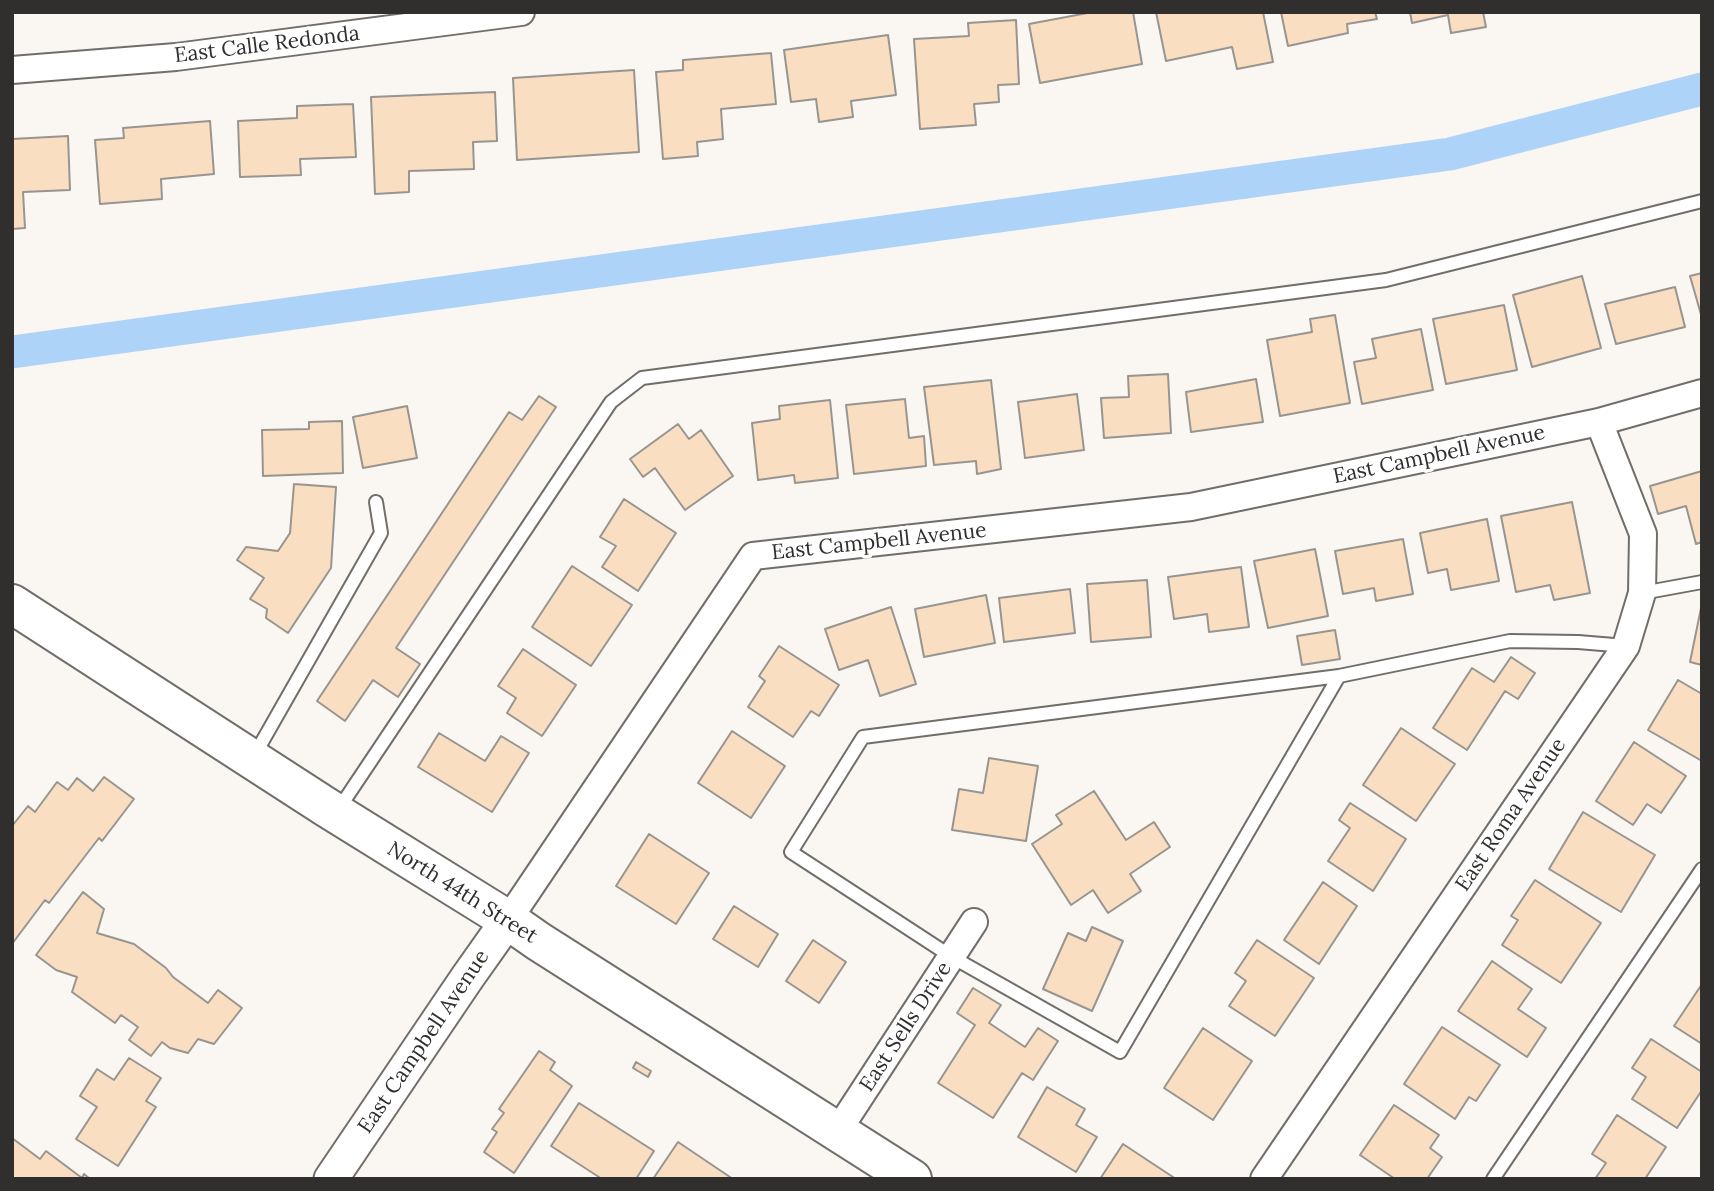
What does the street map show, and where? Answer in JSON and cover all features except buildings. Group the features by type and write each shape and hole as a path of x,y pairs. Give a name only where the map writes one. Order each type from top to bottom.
{"main road":[{"name":"North 44th Street","path":"12,604 335,813 508,920 912,1179"}],"street":[{"name":"East Calle Redonda","path":"12,70 176,57 521,12"},
{"name":"East Campbell Avenue","path":"331,1179 753,556 1191,507 1599,422 1702,393"},
{"name":"East Roma Avenue","path":"1264,1179 1626,646 1642,593 1643,534 1599,422"},
{"name":"East Sells Drive","path":"837,1132 974,922"}],"lane":[{"path":"335,813 611,402 642,378 1386,280 1702,201"},
{"path":"252,759 381,534 376,502"},
{"path":"1642,593 1702,582"},
{"path":"1339,676 1120,1052 952,957 792,852 863,737 1339,676 1510,641 1626,646"},
{"path":"1493,1179 1702,869"}],"waterway":[{"path":"12,352 1450,154 1702,89"}]}
